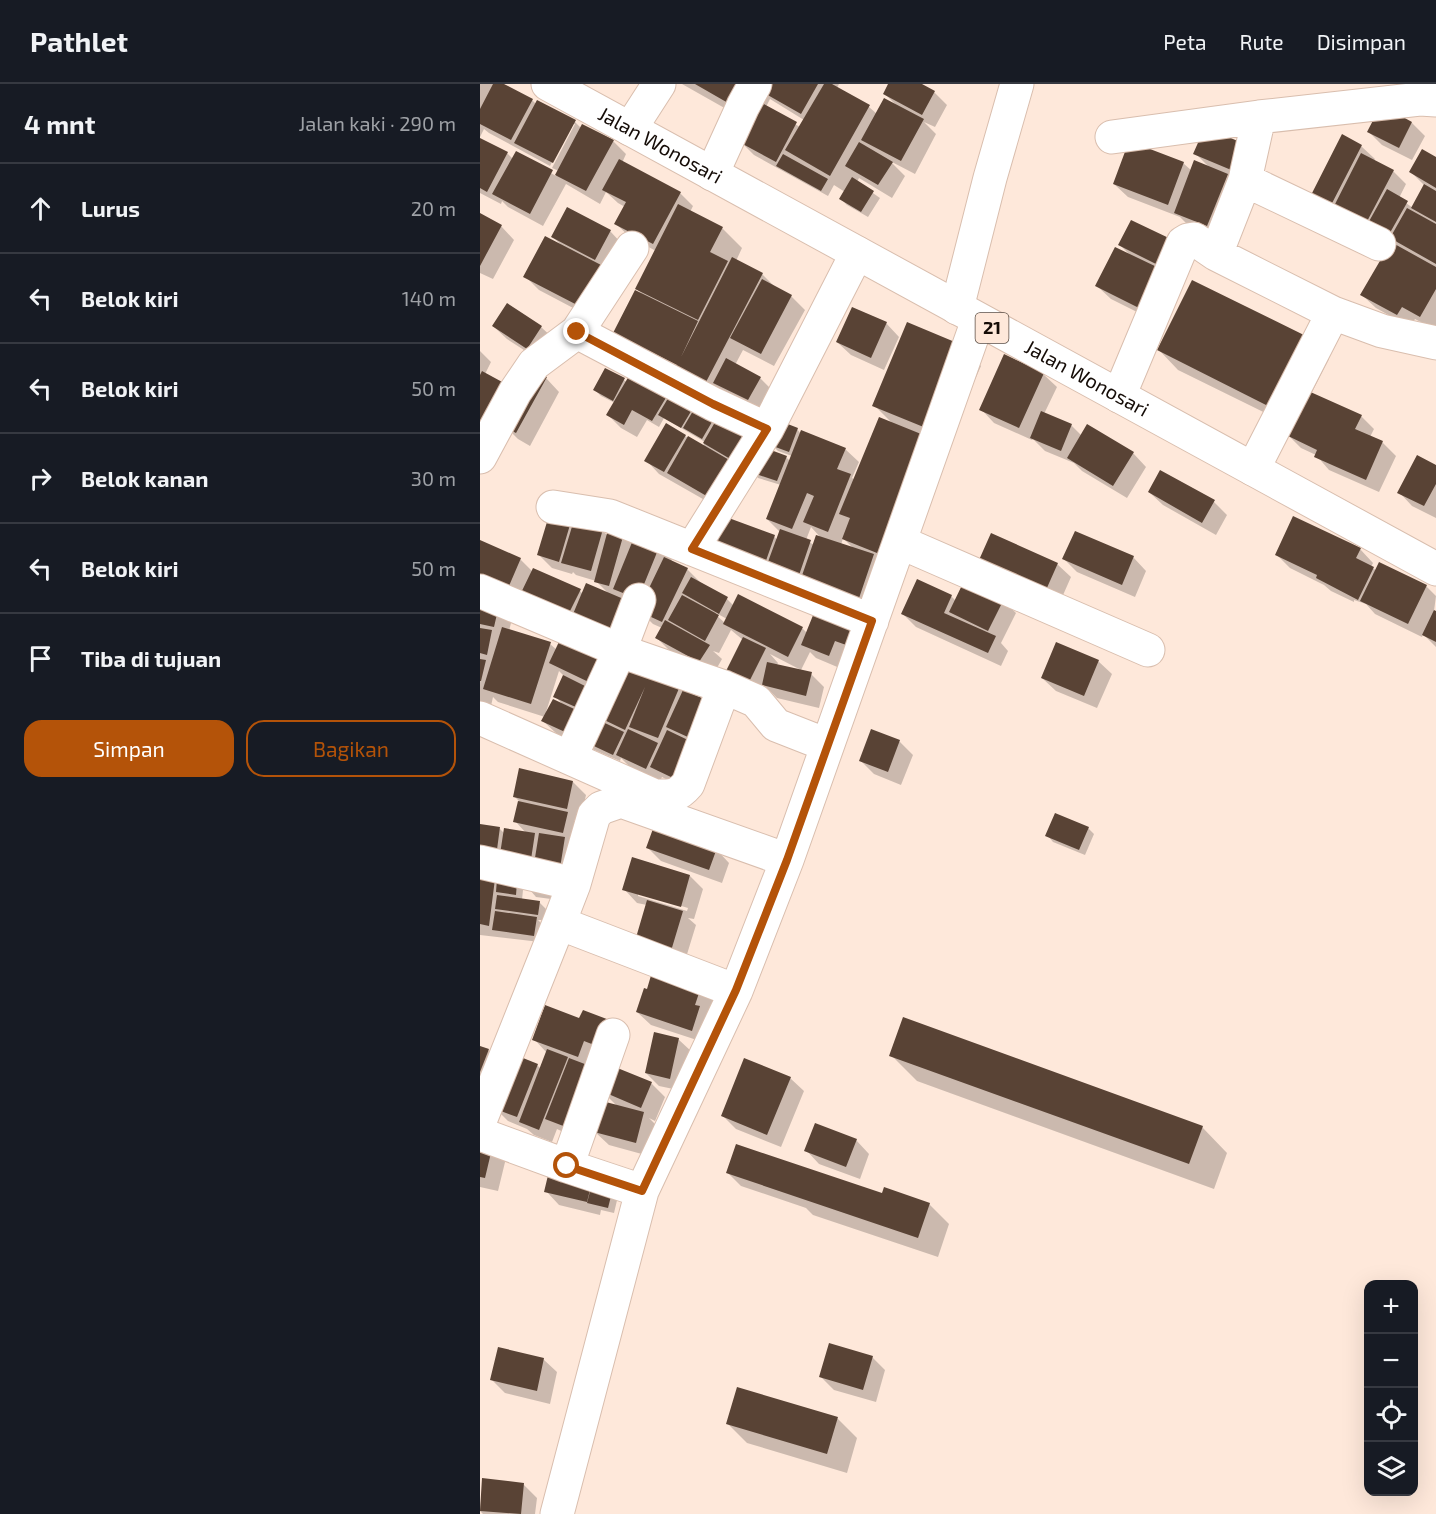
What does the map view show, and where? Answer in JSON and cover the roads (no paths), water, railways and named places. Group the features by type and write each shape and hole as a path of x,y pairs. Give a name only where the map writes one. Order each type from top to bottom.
{"main road":[{"name":"Jalan Wonosari","path":"550,84 1436,569"},
{"path":"630,129 659,84"},
{"path":"712,174 755,84"},
{"path":"557,1514 642,1191 736,990 787,860 900,542 968,314 990,178 1017,84"},
{"path":"1112,137 1425,94"},
{"path":"1216,254 1245,180 1259,117"},
{"path":"1245,180 1379,244"},
{"path":"1119,396 1183,243 1188,240 1194,239 1216,254 1333,313 1382,331 1436,343"},
{"path":"480,457 534,364 577,332 632,248"},
{"path":"692,549 767,429 857,253"},
{"path":"1253,469 1333,313"},
{"path":"577,332 713,404 767,429"},
{"path":"553,507 610,516 872,621"},
{"path":"900,542 1148,650"},
{"path":"480,591 621,650 724,687 756,702 776,725 827,745"},
{"path":"570,758 621,650 639,600"},
{"path":"480,718 655,796 672,796 680,793 688,784 724,687"},
{"path":"480,1121 574,884 594,815 601,808 621,801 787,860"},
{"path":"480,862 574,884"},
{"path":"559,923 736,990"},
{"path":"567,1166 613,1035"},
{"path":"480,1134 642,1191"}]}
